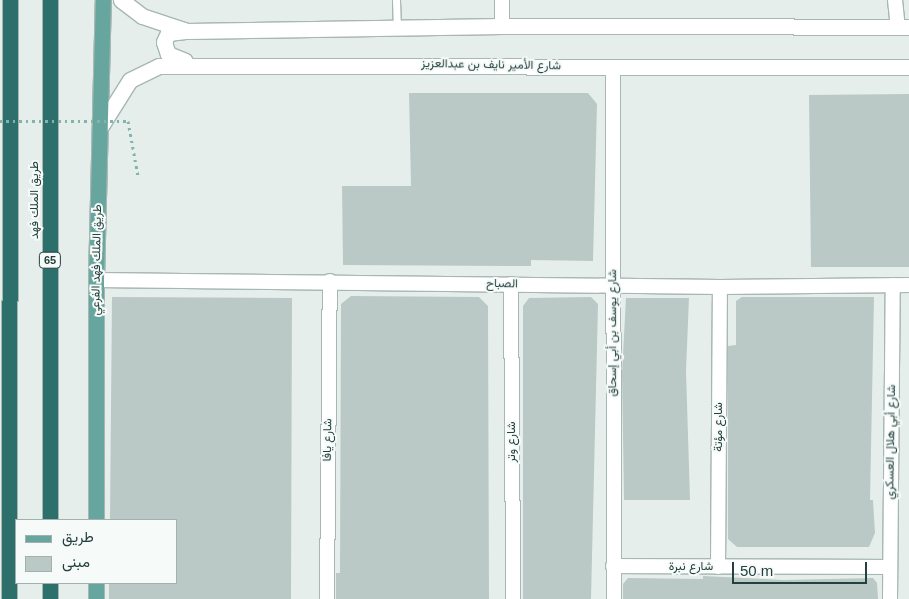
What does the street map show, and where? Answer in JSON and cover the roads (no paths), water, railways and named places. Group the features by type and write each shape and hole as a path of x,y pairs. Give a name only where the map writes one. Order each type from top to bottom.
{"highway":[{"name":"طريق الملك فهد","path":"9,599 10,0"},
{"name":"طريق الملك فهد","path":"50,0 50,519"},
{"path":"50,584 50,599"}],"main road":[{"name":"طريق الملك فهد الفرعي","path":"96,519 96,280 103,0"},
{"path":"96,584 96,599"}],"street":[{"path":"121,0 142,16 186,31"},
{"path":"502,0 502,26"},
{"path":"204,63 176,60 168,54 164,42 168,33 186,31 502,26 903,27 895,0"},
{"name":"شارع الأمير نايف بن عبدالعزيز","path":"101,126 130,80 159,66 204,63 613,67 909,67"},
{"name":"شارع يوسف بن أبي إسحاق","path":"613,67 614,599"},
{"name":"الصباح","path":"96,280 330,281 720,287 909,285"},
{"name":"شارع يافا","path":"327,599 330,281"},
{"name":"شارع وتر","path":"511,284 514,599"},
{"name":"شارع أبي هلال العسكري","path":"890,599 894,285"},
{"name":"شارع مؤتة","path":"718,567 720,287"},
{"name":"شارع نبرة","path":"613,566 890,567"}],"lane":[{"path":"396,0 397,28"}]}
